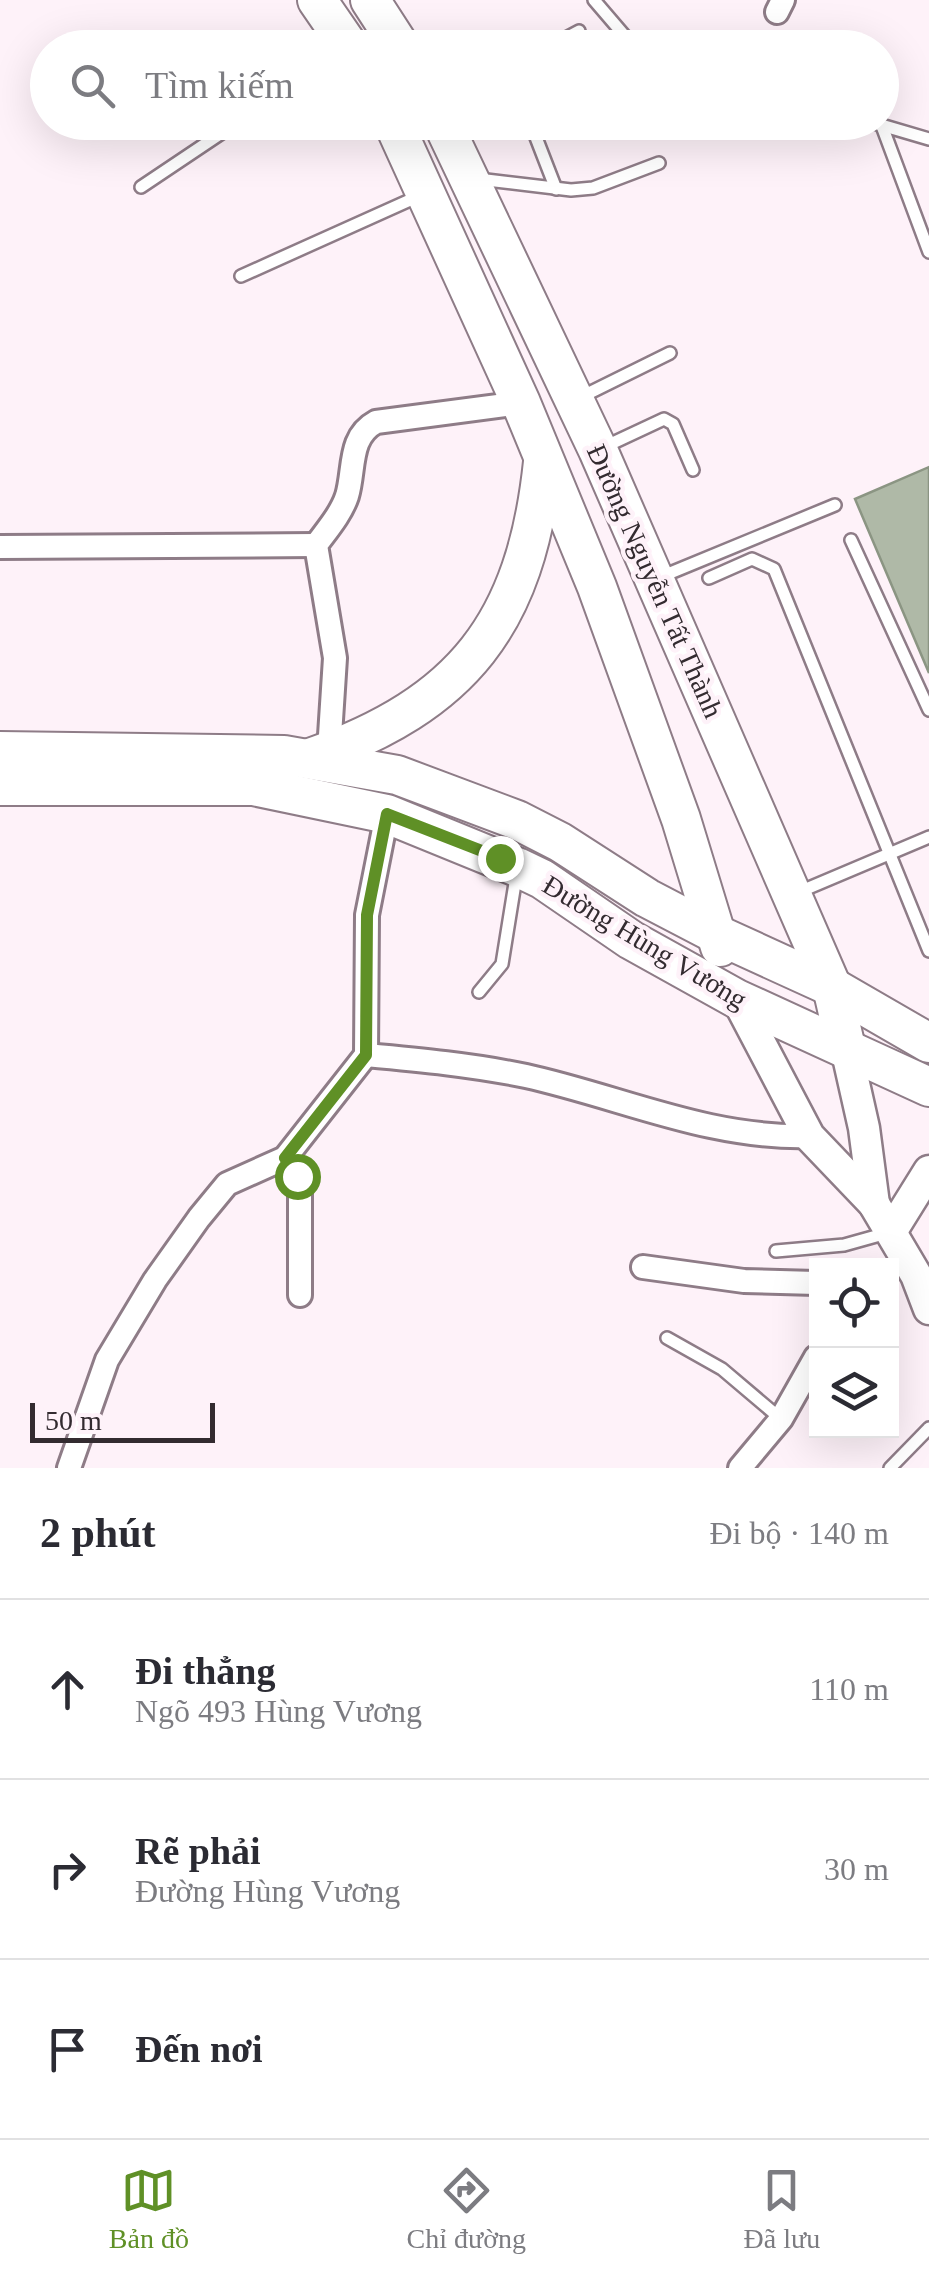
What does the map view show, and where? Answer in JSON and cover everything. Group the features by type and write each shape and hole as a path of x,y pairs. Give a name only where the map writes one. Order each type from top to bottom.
{"main road":[{"path":"317,0 338,30"},
{"name":"Đường Nguyễn Tất Thành","path":"402,140 521,402 597,587 681,819 737,999"},
{"name":"Đường Nguyễn Tất Thành","path":"451,140 595,444 792,895 832,987 846,1048"},
{"path":"314,768 398,720 435,694 473,657 502,614 525,559 536,521 544,457 595,444"},
{"name":"Đường Hùng Vương","path":"0,751 257,754 314,768 396,775 502,814 560,842 646,898 832,987 929,1042"},
{"name":"Đường Hùng Vương","path":"0,786 253,786 314,768 387,814 542,880 631,940 737,999 929,1087"}],"street":[{"path":"314,768 335,658 316,545 346,497 356,443 364,428 376,422 521,402"},
{"path":"0,547 316,545"},
{"path":"68,1468 107,1360 155,1280 228,1184 285,1158 366,1055 367,915 387,814"},
{"path":"737,999 808,1136 874,1204 891,1232 904,1277 929,1309"},
{"path":"846,1048 864,1128 874,1204"},
{"path":"366,1055 529,1077 720,1130 768,1137 808,1136"},
{"path":"285,1158 300,1181 300,1296"},
{"path":"891,1232 929,1171"},
{"path":"643,1267 744,1282 809,1283"},
{"path":"740,1468 781,1419 809,1369"}],"lane":[{"path":"594,0 619,30"},
{"path":"899,131 929,139"},
{"path":"140,187 211,140"},
{"path":"537,140 556,189"},
{"path":"883,140 929,252"},
{"path":"469,178 556,189 593,188 658,163"},
{"path":"241,276 427,192"},
{"path":"575,400 670,353"},
{"path":"595,444 664,419 673,424 693,470"},
{"path":"654,579 835,506"},
{"path":"851,540 929,710"},
{"path":"709,578 752,560 774,569 929,951"},
{"path":"792,895 929,838"},
{"path":"479,992 502,964 517,867"},
{"path":"776,1251 844,1245 891,1232"},
{"path":"667,1338 700,1354 781,1419"},
{"path":"890,1468 929,1428"}],"building":[{"path":"929,467 929,673 855,499"}],"route":[{"path":"297,1176 285,1158 366,1055 367,915 387,814 500,858"}]}
